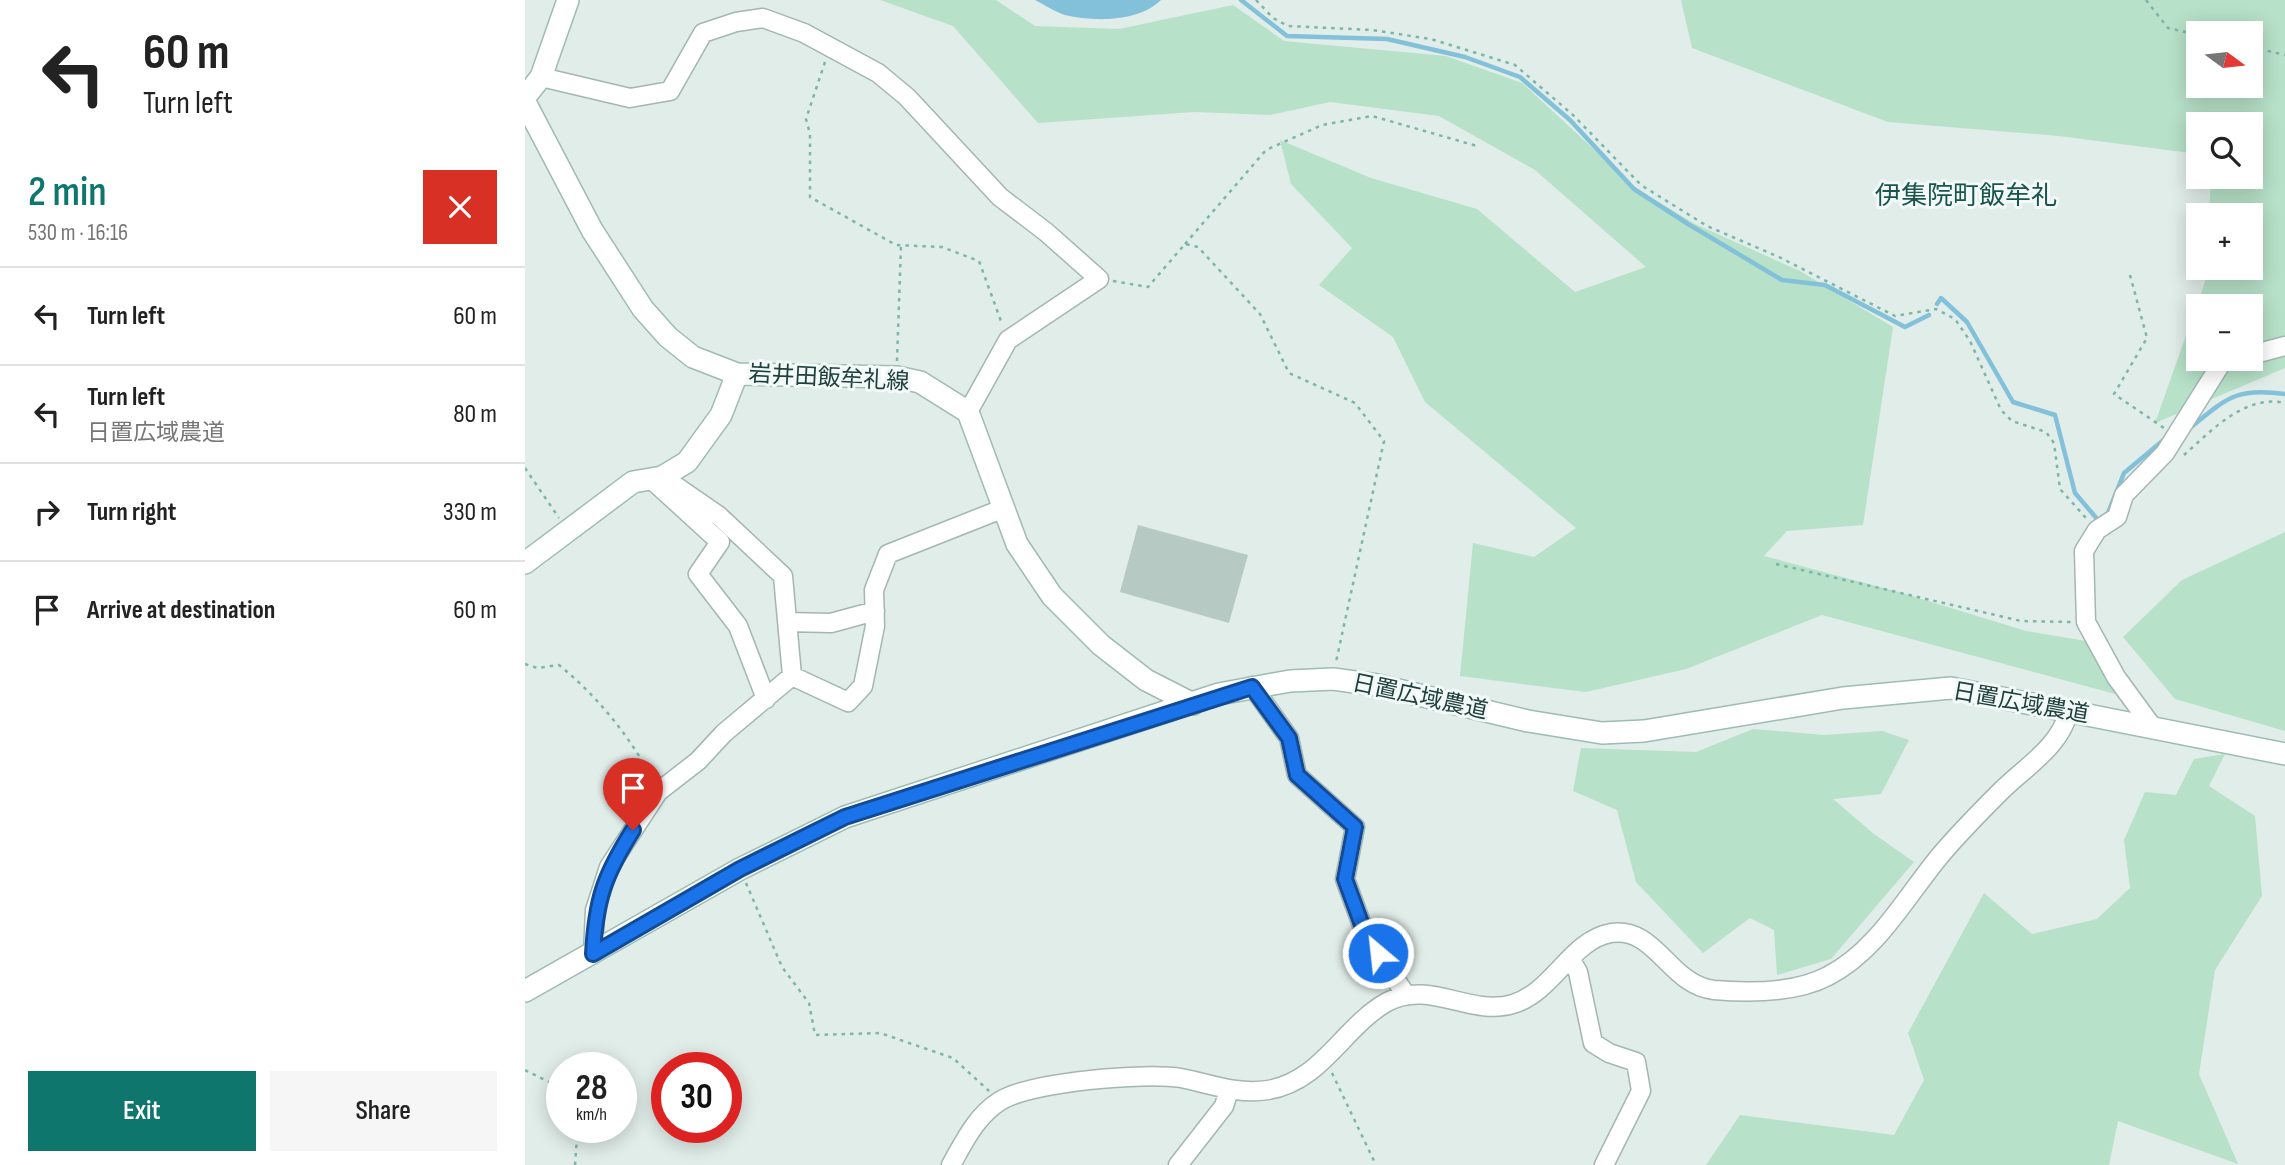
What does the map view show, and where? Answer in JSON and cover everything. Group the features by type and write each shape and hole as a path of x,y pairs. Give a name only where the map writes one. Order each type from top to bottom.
{"street":[{"path":"525,97 541,77 568,0"},
{"path":"541,77 630,98 670,91 703,33 736,22 764,18 878,72 907,97 1000,197 1046,232 1099,279 1007,340 968,412 1017,544 1052,596 1078,624 1146,680 1193,704"},
{"name":"岩井田飯牟礼線","path":"525,102 592,230 643,309 668,337 692,358 737,374 897,377 920,382 968,412"},
{"path":"2263,352 2285,346"},
{"path":"2154,729 2116,677 2086,622 2084,551 2097,530 2117,517 2124,495 2165,453 2216,371"},
{"path":"525,563 529,557 568,532 633,482 657,478 687,462 721,415 737,374"},
{"path":"657,478 719,516 783,576 792,676"},
{"path":"657,478 720,542 698,574 739,626 766,699"},
{"path":"792,676 848,702 863,686 875,626 874,590 880,568 888,554 1002,509"},
{"path":"787,622 831,622 875,611"},
{"path":"593,954 595,910 609,867 658,792 698,761 724,733 792,676"},
{"name":"日置広域農道","path":"525,991 740,869 845,817 1252,687 1333,679 1377,685 1528,721 1602,733 1644,731 1912,690 1951,688 2285,754"},
{"path":"1252,687 1289,738 1297,775 1355,827 1345,879 1366,936 1405,995"},
{"path":"951,1165 972,1129 999,1101 1012,1095 1050,1087 1148,1076 1180,1078 1229,1090 1251,1092 1284,1087 1309,1074 1372,1013 1405,995 1423,994 1472,1005 1501,1007 1527,999 1588,943 1603,935 1629,933 1650,944 1681,977 1705,988 1768,990 1825,978 1861,953 1958,835 2060,736 2069,711"},
{"path":"1571,960 1578,972 1593,1043 1609,1053 1636,1062 1641,1091 1604,1165"},
{"path":"1178,1165 1224,1106 1229,1090"}],"path":[{"path":"1256,0 1273,18 1288,26 1372,30 1431,39 1515,65 1573,115 1641,185 1707,226 1779,257 1895,316 1935,309 1955,319 1970,341 2001,410 2012,421 2046,432 2054,443 2060,489 2097,530"},
{"path":"2146,0 2168,28 2186,32"},
{"path":"830,47 806,119 810,134 810,197 901,245 942,247 979,261 1007,340"},
{"path":"2263,50 2285,55"},
{"path":"1099,279 1148,286 1266,150 1322,125 1372,116 1477,146"},
{"path":"1185,244 1198,247 1260,314 1289,373 1355,404 1384,441 1333,679"},
{"path":"897,377 901,245"},
{"path":"2130,275 2147,338 2114,394 2175,435"},
{"path":"2176,462 2226,417 2271,400 2285,403"},
{"path":"525,468 568,532"},
{"path":"1776,564 2021,621 2086,622"},
{"path":"525,664 537,668 559,666 588,689 632,742 658,792"},
{"path":"740,869 782,967 809,1003 815,1035 880,1033 953,1058 999,1101"},
{"path":"1322,1063 1332,1072 1376,1165"},
{"path":"525,1070 546,1080"},
{"path":"575,1165 577,1143"}],"green space":[{"path":"880,0 996,0 1035,26 1119,29 1233,5 1284,41 1446,56 1522,83 1637,189 1695,224 1800,271 1893,327 1863,525 1787,531 1764,556 1902,593 2026,631 2092,642 2119,695 1822,615 1686,669 1586,692 1460,676 1473,543 1534,557 1576,528 1425,402 1393,337 1319,285 1352,248 1291,184 1280,140 1371,178 1477,209 1575,292 1646,267 1535,170 1439,116 1330,102 1270,115 1194,112 1038,123 953,26"},
{"path":"1681,0 2285,0 2285,368 2155,423 2186,336 2186,371 2263,371 2263,294 2201,294 2205,280 2263,280 2263,203 2210,203 2210,189 2263,189 2263,112 2186,112 2186,152 2059,136 1888,122 1692,48"},
{"path":"2285,532 2285,731 2175,699 2123,637 2182,580"},
{"path":"1753,729 1824,735 1882,731 1909,740 1881,794 1833,799 1874,834 1914,862 1831,959 1777,975 1774,930 1750,918 1703,953 1636,882 1617,810 1573,791 1581,748 1696,752"},
{"path":"2225,754 2209,786 2255,816 2262,896 2215,970 2199,1074 2238,1164 2118,1121 2109,1165 1706,1165 1740,1115 1894,1135 1924,1080 1908,1033 1984,893 2032,934 2097,919 2130,888 2124,840 2145,792 2176,795 2194,759"}],"water":[{"path":"1035,0 1161,0 1141,13 1116,18 1089,19 1065,15"}],"building":[{"path":"1138,525 1248,555 1229,623 1120,592"}],"waterway":[{"path":"1241,0 1287,36 1387,39 1465,57 1520,77 1570,120 1634,189 1782,280 1825,285 1905,327 1929,315"},
{"path":"1937,304 1941,298 1967,322 2013,402 2055,415 2075,493 2098,520 2108,513 2124,473 2166,438"},
{"path":"2190,428 2233,397 2255,392 2285,394"}],"district":[{"name":"伊集院町飯牟礼","path":"1966,196"}],"route":[{"path":"633,830 609,867 595,910 593,954 740,869 845,817 1219,694 1252,687 1289,738 1297,775 1355,827 1345,879 1366,936 1378,953"}]}
